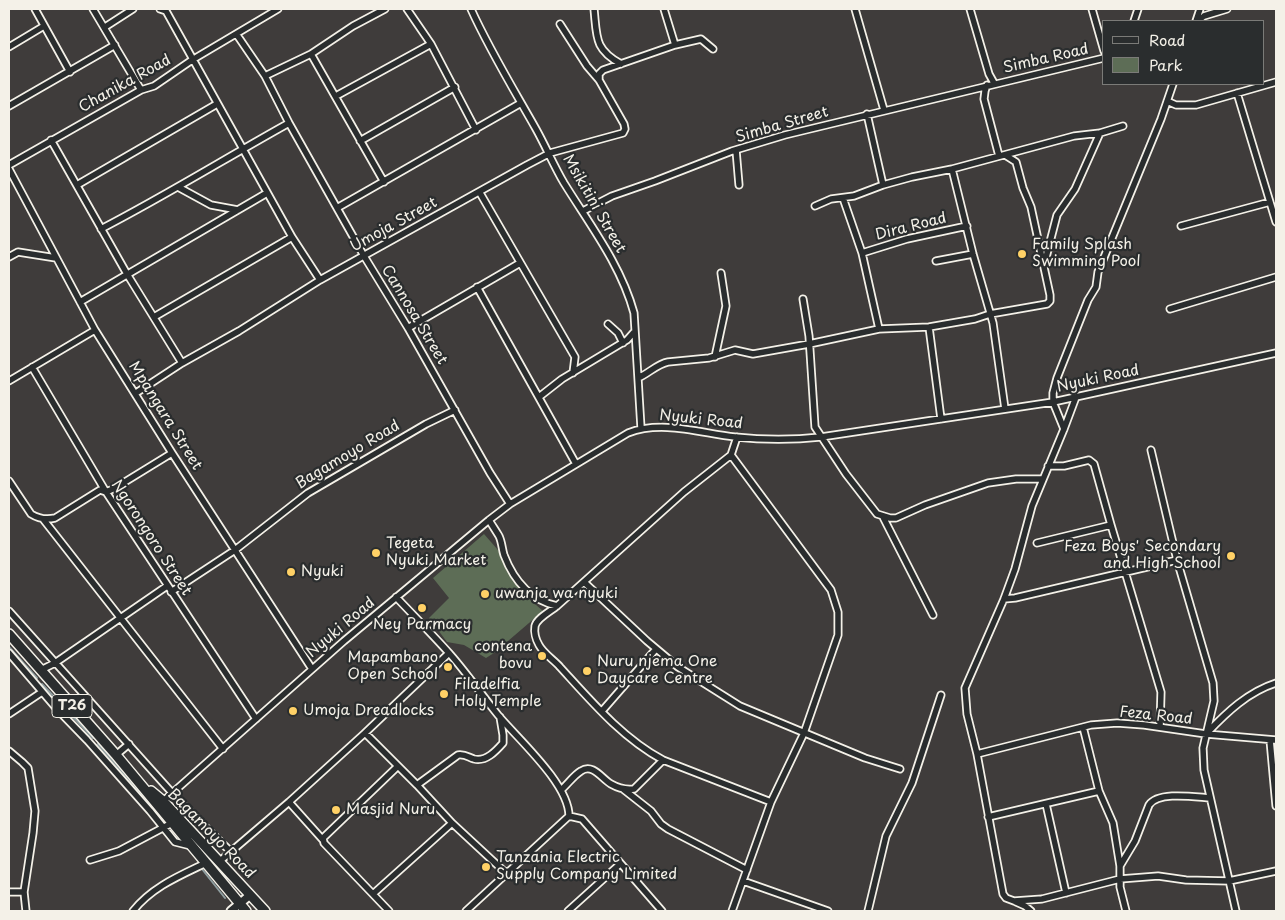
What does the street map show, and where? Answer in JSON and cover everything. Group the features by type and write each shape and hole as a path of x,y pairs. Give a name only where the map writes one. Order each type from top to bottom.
{"highway":[{"name":"Bagamoyo Road","path":"9,634 135,778 220,861 265,911"},
{"name":"Bagamoyo Road","path":"161,804 168,826 191,846 243,908"}],"main road":[{"path":"230,911 243,908 250,895"}],"street":[{"path":"35,9 70,72"},
{"path":"93,9 141,90"},
{"path":"105,28 133,9"},
{"path":"165,9 292,237 320,280"},
{"name":"Chanika Road","path":"9,165 141,90 154,86 192,60 278,9"},
{"path":"265,76 310,54 353,26 385,9"},
{"path":"407,9 431,44 476,130"},
{"name":"Msikitini Street","path":"471,9 482,33 550,153 564,182 584,211 618,272 630,298 634,313 640,428"},
{"path":"594,9 599,45 609,57 621,64"},
{"path":"664,9 675,45"},
{"path":"854,9 884,110"},
{"path":"970,9 989,74 994,83"},
{"path":"1092,9 1102,44"},
{"path":"1198,20 1204,16 1227,9"},
{"path":"560,24 587,66 599,80"},
{"path":"9,47 44,26"},
{"name":"Cannosa Street","path":"237,35 265,76 288,123 364,256 408,328 490,473 510,504"},
{"path":"599,80 599,74 603,70 675,45 699,39 704,40 712,48"},
{"path":"9,106 115,44"},
{"path":"336,96 431,44"},
{"path":"310,54 384,182"},
{"name":"Simba Road","path":"994,83 1051,72 1102,59"},
{"name":"Umoja Street","path":"136,393 320,280 550,153 619,135 624,131 624,124 599,80"},
{"path":"1167,101 1176,105 1196,105 1276,82"},
{"name":"Simba Street","path":"584,211 612,196 736,150 785,135 994,83"},
{"path":"638,378 649,373 662,363 715,357 734,350 753,354 879,329 929,327 1047,304 1051,298 1031,207 1023,188 1016,162 1002,155 984,98 984,91 987,85"},
{"path":"1064,429 1053,402 1058,378 1088,300 1096,288 1098,272 1173,85"},
{"path":"360,141 455,87"},
{"path":"1237,93 1276,218"},
{"path":"337,208 521,103"},
{"path":"77,186 217,104"},
{"path":"867,114 883,185"},
{"path":"102,229 288,123"},
{"path":"815,206 831,199 854,196 883,185 952,169 1074,136 1123,126"},
{"path":"1044,267 1057,215 1075,189 1100,132"},
{"path":"50,140 127,274 182,363"},
{"path":"736,150 739,185"},
{"name":"Mpangara Street","path":"9,169 96,330 172,453 312,669"},
{"path":"952,169 967,226 972,254 992,323 1005,409"},
{"path":"178,187 211,205 238,210"},
{"path":"80,302 267,193"},
{"path":"480,193 575,357 573,374"},
{"path":"843,198 862,253 879,329"},
{"path":"1182,226 1270,202"},
{"name":"Dira Road","path":"862,253 907,239 967,226"},
{"path":"154,317 292,237"},
{"path":"9,257 15,253 22,252 56,258"},
{"path":"936,261 972,254"},
{"path":"408,328 520,263"},
{"path":"715,357 726,306 721,273"},
{"path":"1170,309 1276,277"},
{"path":"477,287 576,464"},
{"path":"804,299 815,427 846,474 873,509 883,517 933,615"},
{"path":"608,324 618,333 623,342"},
{"path":"929,327 941,419"},
{"path":"9,381 96,330"},
{"path":"539,397 562,379 627,340 635,331"},
{"name":"Nyuki Road","path":"161,804 312,669 489,520 510,504 628,433 640,428 668,427 737,437 794,440 821,437 1053,402 1276,353"},
{"name":"Ngorongoro Street","path":"32,367 106,492 256,718"},
{"path":"1031,911 1025,906 1006,898 1002,890 977,754 967,714 965,688 1004,598 1015,569 1027,522 1042,479 1076,397"},
{"name":"Bagamoyo Road","path":"171,592 235,550 308,493 426,424 455,410"},
{"path":"737,437 731,455 684,492 536,623 536,633 540,647 602,711 646,751 662,760 770,802"},
{"path":"1151,450 1177,560 1213,682 1214,701 1203,748 1204,770 1236,911"},
{"path":"42,519 55,518 100,490 106,492 115,488 172,453"},
{"path":"731,455 831,590 838,612 838,635 804,733 770,802 732,911"},
{"path":"1048,466 1064,466 1089,460 1093,461 1161,692 1160,727"},
{"path":"883,517 896,518 925,505 988,483 1016,479 1042,479"},
{"path":"9,480 31,514 42,519 224,749"},
{"path":"489,520 500,538 504,555 519,582 529,594 544,603 557,606"},
{"path":"1037,543 1111,525"},
{"path":"1004,598 1015,598 1177,560"},
{"path":"584,582 656,649 700,682 740,706 865,758 900,770"},
{"path":"34,683 55,663 167,586"},
{"path":"396,597 449,653 500,716 527,744 561,790 568,805 569,816"},
{"path":"9,612 173,793 231,852"},
{"path":"602,711 656,649"},
{"path":"9,653 42,692 168,826 119,851 90,860"},
{"path":"220,861 365,733 449,653"},
{"path":"1206,734 1226,713 1245,698 1266,686 1276,683"},
{"path":"9,714 42,692"},
{"path":"868,911 886,836 912,783 941,695"},
{"path":"417,785 458,754 478,760 495,751 501,746 503,740 500,716"},
{"name":"Feza Road","path":"977,754 1083,727 1117,723 1206,734 1274,739"},
{"path":"1083,727 1099,791 1113,823 1120,866 1120,887 1126,911"},
{"path":"365,733 452,823 506,874"},
{"path":"91,745 100,738"},
{"path":"1274,739 1276,806"},
{"path":"116,755 129,744"},
{"path":"9,752 28,768 35,811 24,892 26,911"},
{"path":"623,789 634,789 662,760"},
{"path":"323,840 324,835 397,767"},
{"path":"561,790 581,771 593,770 610,784 623,789 651,811 661,824 668,829 747,870"},
{"path":"988,817 1099,791"},
{"path":"1120,866 1135,841 1149,805 1153,800 1158,797 1167,796 1210,798"},
{"path":"289,802 346,867 389,911"},
{"path":"1046,804 1066,893"},
{"path":"569,816 582,819 662,911"},
{"path":"466,911 569,816"},
{"path":"373,894 452,823"},
{"path":"133,911 155,890 172,879 206,863"},
{"path":"568,911 620,864"},
{"path":"1014,901 1042,899 1120,880 1158,876 1186,880 1229,881 1276,871"},
{"path":"743,880 828,911"},
{"path":"9,892 24,892"}],"green space":[{"name":"uwanja wa nyuki","path":"484,534 498,550 520,591 543,611 486,658 464,645 447,642 429,618 449,598 433,578"}],"waterway":[{"path":"9,647 37,678"},
{"path":"42,684 93,738"},
{"path":"98,744 166,823"},
{"path":"202,869 225,898"}],"place":[{"name":"Family Splash Swimming Pool","path":"1022,254"},
{"name":"Tegeta Nyuki Market","path":"376,553"},
{"name":"Feza Boys' Secondary and High School","path":"1231,556"},
{"name":"Nyuki","path":"291,572"},
{"name":"uwanja wa nyuki","path":"485,594"},
{"name":"Ney Parmacy","path":"422,608"},
{"name":"contena bovu","path":"542,656"},
{"name":"Mapambano Open School","path":"448,667"},
{"name":"Nuru njema One Daycare Centre","path":"587,671"},
{"name":"Filadelfia Holy Temple","path":"444,694"},
{"name":"Umoja Dreadlocks","path":"293,711"},
{"name":"Masjid Nuru","path":"336,810"},
{"name":"Tanzania Electric Supply Company Limited","path":"486,867"}]}
